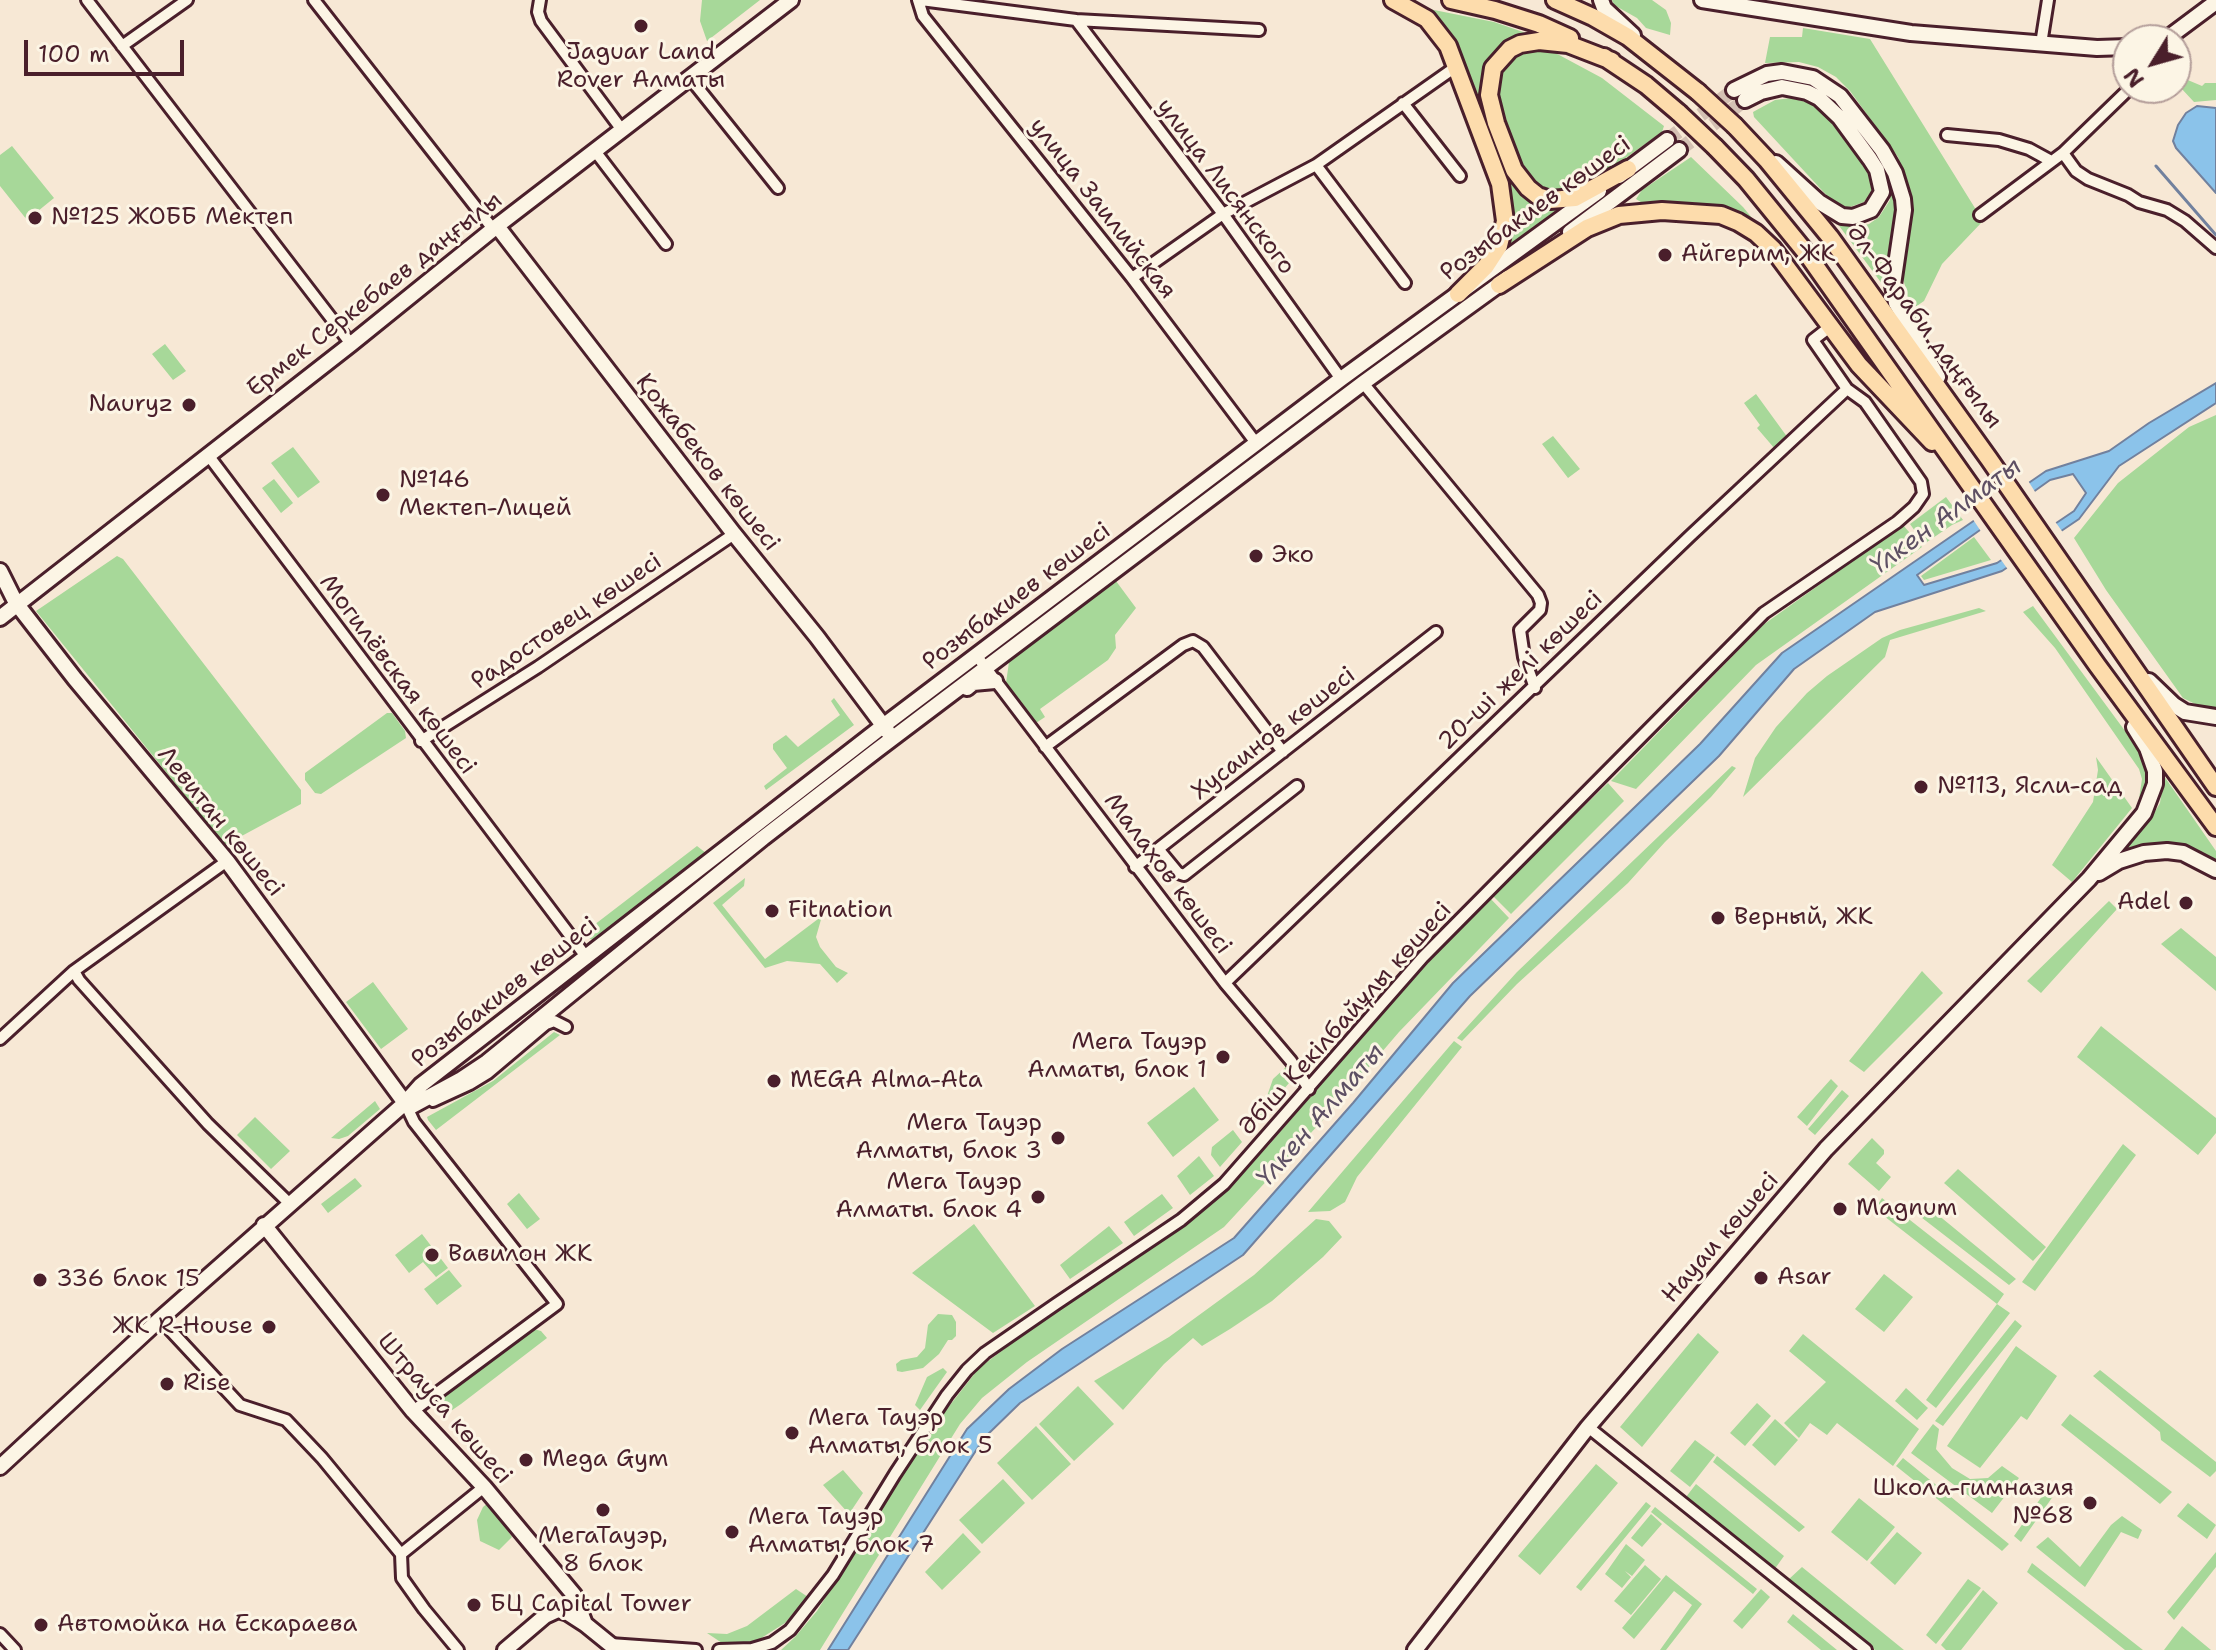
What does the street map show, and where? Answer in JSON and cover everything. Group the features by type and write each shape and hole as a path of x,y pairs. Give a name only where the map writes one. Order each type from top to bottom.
{"main road":[{"path":"1393,0 1413,9 1436,28 1457,66 1500,184 1505,221 1503,234 1493,256 1458,294"},
{"path":"1451,0 1539,24 1612,61 1679,113 1746,179 1807,254 2097,665 2216,827"},
{"name":"Әл-Фараби даңғылы","path":"1555,0 1628,37 1663,62 1735,126 1767,160 1830,237 1989,459 2216,787"},
{"path":"1612,61 1568,44 1539,41 1520,44 1510,49 1493,68 1489,95 1514,170 1538,196 1561,201 1575,198 1628,169"},
{"path":"1499,285 1604,220 1637,212 1705,213 1738,222 1756,233 1788,267 1859,365 1965,475"}],"street":[{"path":"87,0 351,344"},
{"path":"122,46 187,0"},
{"path":"314,0 495,228"},
{"path":"540,0 538,12 541,21 622,130"},
{"path":"920,0 1076,20 1259,30"},
{"name":"улица Заилийская","path":"920,0 923,16 1132,278 1256,443"},
{"path":"1567,0 1593,17"},
{"path":"1601,0 1604,8 1663,62"},
{"path":"1702,0 1911,33 2112,48"},
{"path":"2041,44 2048,0"},
{"path":"2186,24 2216,2"},
{"name":"Ермек Серкебаев даңғылы","path":"0,618 784,3"},
{"name":"улица Лисянского","path":"1076,20 1223,214 1341,379"},
{"path":"1132,278 1223,214 1316,165 1457,66"},
{"path":"1734,90 1767,74 1797,74 1813,78 1840,96 1882,150 1895,173 1903,199 1893,285 1896,303 1989,459"},
{"path":"690,78 778,188"},
{"path":"1735,126 1832,211 1853,217 1871,210 1877,203 1882,192 1877,170 1840,118 1819,98 1782,87 1745,100"},
{"path":"1403,103 1460,176"},
{"path":"1980,215 2063,153 2114,104"},
{"path":"1947,135 1999,140 2029,149 2051,161"},
{"name":"Розыбакиев көшесі","path":"408,1104 435,1095 487,1062 763,838 910,726 981,661 1256,443 1667,140"},
{"name":"Розыбакиев көшесі","path":"0,1467 264,1225 408,1104 421,1085 883,726 981,661 1499,285 1679,150"},
{"path":"595,151 666,244"},
{"path":"2063,153 2076,171 2088,179 2139,202 2167,210 2216,248"},
{"path":"1316,165 1405,283"},
{"name":"Қожабеков көшесі","path":"495,228 817,637 892,738"},
{"path":"1831,326 1813,340 1847,389"},
{"path":"1363,383 1538,595 1540,610 1520,630 1524,657 1535,688"},
{"name":"20-ші желі көшесі","path":"1225,983 1847,389"},
{"name":"Әбіш Кекілбайұлы көшесі","path":"719,1650 752,1649 772,1643 790,1630 833,1575 912,1448 967,1370 985,1353 1187,1215 1224,1184 1423,957 1764,613 1897,522 1914,507 1923,494 1921,482 1865,402 1847,389"},
{"name":"Могилёвская көшесі","path":"208,455 587,958"},
{"name":"Радостовец көшесі","path":"421,741 538,667 734,534"},
{"name":"Левитан көшесі","path":"0,571 16,603 75,679 227,861 408,1104"},
{"name":"Хусаинов көшесі","path":"1135,867 1436,632"},
{"path":"1045,747 1183,645 1193,641 1203,647 1283,752"},
{"path":"2121,649 2174,705 2185,712 2216,717"},
{"name":"Малахов көшесі","path":"981,661 1135,867 1225,983 1291,1061 1309,1089"},
{"name":"Науаи көшесі","path":"1415,1650 1588,1427 1826,1149 2089,879 2144,813 2155,784 2155,771 2147,748 2097,665"},
{"path":"910,726 944,706 973,683 995,681"},
{"path":"1159,850 1178,873 1184,875 1297,786"},
{"name":"Науаи көшесі","path":"2089,879 2119,861 2144,853 2167,851 2183,853 2216,870"},
{"path":"0,1039 74,971 227,861"},
{"path":"74,971 208,1124 289,1203"},
{"path":"413,1411 557,1304 414,1122 408,1104 447,1096 470,1084 546,1024 554,1021 566,1027"},
{"name":"Штрауса көшесі","path":"264,1225 413,1411 484,1487 574,1595 585,1624"},
{"path":"160,1319 240,1405 286,1420 322,1458 401,1554 402,1578 458,1650"},
{"path":"1588,1427 1866,1650"},
{"path":"401,1554 484,1487"},
{"path":"505,1650 545,1616 558,1610 585,1624 612,1647 696,1650"},
{"path":"0,1634 15,1650"}],"green space":[{"path":"702,0 760,0 707,41 700,21"},
{"path":"1612,0 1652,0 1666,10 1671,23 1670,35 1646,28 1637,18 1614,5"},
{"path":"1419,7 1494,22 1526,33 1488,65 1482,85 1487,121 1457,49"},
{"path":"1803,28 1870,39 1983,221 1942,264 1924,301 1911,310 1903,278 1911,226 1911,197 1898,157 1850,91 1836,77 1818,67 1799,62 1765,63 1770,37 1802,37"},
{"path":"1531,49 1548,49 1602,78 1664,126 1662,132 1599,177 1572,191 1551,192 1542,188 1527,174 1515,153 1497,94 1501,71 1514,56"},
{"path":"2192,82 2202,86 2216,83 2216,100 2194,102"},
{"path":"1791,98 1814,104 1824,113 1869,173 1872,190 1864,202 1847,208 1831,200 1754,117 1753,112 1775,100"},
{"path":"12,146 54,198 27,220 0,186 0,155"},
{"path":"1691,157 1757,224 1724,208 1691,202 1644,204 1636,199 1642,190"},
{"path":"1506,171 1514,185 1529,200 1546,207 1565,207 1504,252 1512,218"},
{"path":"1889,177 1897,212 1888,292 1837,223 1856,227 1869,224 1879,217 1890,200"},
{"path":"165,344 186,371 173,380 152,354"},
{"path":"1756,394 1788,438 1775,449 1757,428 1760,425 1744,403"},
{"path":"2216,415 2216,707 2210,707 2183,698 2106,590 2074,538 2118,483 2189,427"},
{"path":"1553,436 1580,469 1568,478 1542,444"},
{"path":"293,447 320,482 298,498 271,463"},
{"path":"274,479 293,503 281,513 262,488"},
{"path":"1946,497 1963,520 1924,544 1910,524"},
{"path":"1903,525 1922,547 1756,665 1636,789 1611,781 1763,625"},
{"path":"1974,537 1991,560 1924,580 1921,576"},
{"path":"117,556 123,559 301,790 301,804 225,845 36,611"},
{"path":"1116,581 1136,608 1115,635 1116,648 1108,660 1040,709 1045,717 1036,723 1006,683 1009,662"},
{"path":"2033,606 2142,754 2149,779 2144,804 2139,799 2142,779 2139,769 2055,648 2023,612"},
{"path":"1979,608 1986,611 1890,640 1885,657 1743,797 1755,758 1776,727 1827,676 1882,638"},
{"path":"834,698 854,725 766,790 764,786 787,768 773,749 773,744 786,735 798,747 840,715 831,701"},
{"path":"387,713 392,713 405,731 406,738 321,794 315,793 305,780 305,773"},
{"path":"2096,757 2132,808 2072,882 2052,865 2093,802 2098,770"},
{"path":"1732,766 1736,768 1711,797 1628,883 1517,984 1462,1041 1457,1038 1517,972"},
{"path":"2164,776 2216,851 2216,861 2189,848 2171,846 2107,864 2153,815 2160,803"},
{"path":"1608,783 1624,801 1511,914 1492,895"},
{"path":"697,846 706,853 595,941 581,935"},
{"path":"745,878 744,886 722,905 765,959 822,916 816,937 820,947 836,967 848,973 837,983 820,964 787,961 765,968 713,903"},
{"path":"1489,897 1509,918 1399,1032 1224,1227 1027,1362 982,1398 960,1424 820,1650 781,1650 817,1611 936,1423 979,1368 1036,1325 1200,1213 1268,1146 1382,1013"},
{"path":"2109,901 2117,909 2041,993 2027,981"},
{"path":"2181,928 2216,957 2216,991 2161,944"},
{"path":"1922,971 1943,993 1864,1072 1849,1061"},
{"path":"373,982 408,1029 381,1049 346,1002"},
{"path":"2101,1026 2216,1118 2216,1133 2198,1155 2077,1057"},
{"path":"554,1032 560,1035 436,1130 428,1120 427,1117 493,1081"},
{"path":"1454,1041 1462,1047 1357,1177 1345,1202 1330,1211 1308,1212"},
{"path":"1286,1067 1295,1076 1249,1130 1241,1120 1265,1102 1273,1079"},
{"path":"1831,1079 1838,1086 1807,1126 1797,1117"},
{"path":"1194,1087 1219,1120 1173,1157 1147,1123"},
{"path":"1842,1090 1849,1096 1815,1135 1808,1129"},
{"path":"375,1101 380,1109 348,1136 331,1138"},
{"path":"255,1117 290,1151 271,1169 237,1135"},
{"path":"1233,1130 1242,1142 1220,1167 1211,1155 1212,1147"},
{"path":"1872,1138 1884,1150 1876,1163 1891,1177 1879,1191 1848,1164"},
{"path":"2123,1144 2136,1155 2035,1291 2022,1282"},
{"path":"1199,1156 1214,1176 1190,1195 1177,1176"},
{"path":"1958,1169 2046,1247 2033,1261 1944,1183"},
{"path":"355,1178 362,1186 328,1213 321,1204"},
{"path":"519,1193 540,1219 527,1229 507,1204"},
{"path":"1162,1194 1173,1208 1134,1236 1124,1222"},
{"path":"1882,1198 2004,1294 1997,1304 1875,1209"},
{"path":"1926,1205 2016,1279 2009,1285 1917,1214"},
{"path":"1316,1219 1329,1221 1342,1237 1323,1257 1272,1301 1230,1329 1202,1346 1193,1338 1164,1364 1123,1410 1094,1381 1169,1337 1254,1275"},
{"path":"974,1224 1035,1306 993,1333 912,1273"},
{"path":"1109,1226 1123,1243 1070,1279 1060,1265"},
{"path":"422,1234 448,1268 436,1277 423,1262 409,1273 395,1255"},
{"path":"449,1270 462,1286 437,1305 424,1289"},
{"path":"1884,1274 1913,1297 1884,1332 1855,1309"},
{"path":"1997,1304 2010,1313 1936,1408 1926,1400"},
{"path":"938,1314 952,1315 956,1322 956,1336 948,1340 939,1354 923,1368 897,1371 896,1364 917,1357 925,1348 928,1325"},
{"path":"2015,1320 2022,1326 1943,1426 1935,1421"},
{"path":"534,1329 547,1338 442,1417 435,1410 438,1400"},
{"path":"1698,1333 1719,1352 1642,1447 1620,1427"},
{"path":"1803,1334 1919,1429 1893,1466 1837,1423 1827,1435 1810,1423 1799,1438 1784,1423 1826,1382 1789,1351"},
{"path":"2016,1346 2057,1376 2027,1420 2021,1416 1980,1468 1947,1446"},
{"path":"943,1368 947,1372 920,1410 915,1405 927,1377"},
{"path":"2100,1370 2216,1462 2216,1471 2210,1477 2161,1440 2160,1432 2093,1376"},
{"path":"1078,1386 1114,1424 1074,1461 1039,1424"},
{"path":"1906,1388 1928,1408 1917,1420 1895,1401"},
{"path":"1757,1403 1771,1416 1745,1446 1730,1433"},
{"path":"2070,1414 2172,1492 2160,1504 2061,1425"},
{"path":"1775,1419 1798,1440 1775,1466 1752,1445"},
{"path":"1933,1424 1939,1429 1936,1449 1952,1468 1970,1479 1988,1478 2002,1466 2019,1478 1992,1513 1911,1453"},
{"path":"1036,1426 1071,1464 1032,1500 997,1463"},
{"path":"1695,1440 1715,1455 1690,1487 1670,1471"},
{"path":"1717,1456 1805,1527 1799,1532 1713,1462"},
{"path":"1903,1458 2009,1544 2002,1551 1896,1466"},
{"path":"1596,1464 1618,1483 1540,1575 1518,1556"},
{"path":"843,1470 863,1493 849,1514 823,1485"},
{"path":"1003,1479 1025,1503 982,1544 959,1520"},
{"path":"1696,1484 1784,1556 1774,1570 1686,1497"},
{"path":"2054,1487 2056,1492 2021,1542 2014,1536 2045,1492 2049,1494"},
{"path":"1859,1498 1895,1527 1867,1561 1831,1532"},
{"path":"1646,1502 1651,1506 1581,1591 1576,1587"},
{"path":"488,1503 512,1537 499,1550 480,1541 477,1520"},
{"path":"2188,1503 2216,1525 2207,1539 2177,1516"},
{"path":"1655,1507 1757,1589 1753,1594 1651,1512"},
{"path":"1651,1514 1662,1524 1642,1547 1631,1538"},
{"path":"2122,1516 2142,1530 2138,1539 2121,1532 2085,1587 2036,1547 2048,1537 2080,1567 2111,1525"},
{"path":"1897,1532 1922,1553 1895,1585 1870,1563"},
{"path":"963,1533 981,1552 942,1590 925,1572"},
{"path":"1626,1544 1645,1560 1632,1576 1625,1571 1631,1577 1622,1588 1605,1574"},
{"path":"2216,1552 2216,1567 2174,1620 2167,1612"},
{"path":"2032,1563 2143,1650 2125,1650 2027,1572"},
{"path":"1645,1565 1661,1579 1631,1615 1614,1601"},
{"path":"1802,1567 1904,1650 1875,1650 1788,1580"},
{"path":"1666,1575 1702,1604 1666,1650 1660,1650 1692,1605 1674,1591 1634,1639 1622,1628"},
{"path":"1968,1579 1981,1588 1936,1644 1926,1635"},
{"path":"796,1589 808,1597 785,1623 755,1642 722,1643 707,1633 727,1634 747,1626"},
{"path":"1761,1589 1770,1597 1742,1629 1733,1621"},
{"path":"1983,1590 1998,1603 1961,1650 1946,1650 1941,1645"},
{"path":"1793,1614 1837,1650 1821,1650 1787,1622"},
{"path":"2182,1626 2211,1650 2164,1650"}],"water":[{"path":"2197,106 2216,108 2216,193 2173,141 2186,113"},
{"path":"2216,383 2216,403 2119,466 2079,519 2002,571 1875,612 1794,669 1719,756 1470,996 1243,1255 1020,1403 984,1438 848,1650 828,1650 967,1429 1009,1389 1062,1349 1234,1238 1453,983 1700,744 1782,653 2046,471 2109,451","holes":["2073,474 2086,493 2074,511 1997,563 1924,585 1917,575 2050,480"]}],"pier":[{"path":"2027,479 2037,495 1982,533 1972,518"},
{"path":"2054,520 2064,534 2009,571 1999,557"}],"waterway":[{"path":"2156,166 2216,235"}],"tunnel":[{"path":"1667,140 1734,90"},
{"path":"1679,150 1745,100"}],"place":[{"name":"Jaguar Land Rover Алматы","path":"641,26"},
{"name":"№125 ЖОББ Мектеп","path":"35,218"},
{"name":"Айгерим, ЖК","path":"1665,255"},
{"name":"Nauryz","path":"189,405"},
{"name":"№146 Мектеп-Лицей","path":"383,495"},
{"name":"Эко","path":"1256,556"},
{"name":"№113, Ясли-сад","path":"1921,787"},
{"name":"Adel","path":"2186,903"},
{"name":"Fitnation","path":"772,911"},
{"name":"Верный, ЖК","path":"1718,918"},
{"name":"Мега Тауэр Алматы, блок 1","path":"1223,1057"},
{"name":"MEGA Alma-Ata","path":"774,1081"},
{"name":"Мега Тауэр Алматы, блок 3","path":"1058,1138"},
{"name":"Мега Тауэр Алматы. блок 4","path":"1038,1197"},
{"name":"Magnum","path":"1840,1209"},
{"name":"Вавилон ЖК","path":"432,1255"},
{"name":"Asar","path":"1761,1278"},
{"name":"336 блок 15","path":"40,1280"},
{"name":"ЖК R-House","path":"269,1327"},
{"name":"Rise","path":"167,1384"},
{"name":"Мега Тауэр Алматы, блок 5","path":"792,1433"},
{"name":"Mega Gym","path":"526,1460"},
{"name":"Школа-гимназия №68","path":"2090,1503"},
{"name":"МегаТауэр, 8 блок","path":"603,1510"},
{"name":"Мега Тауэр Алматы, блок 7","path":"732,1532"},
{"name":"БЦ Capital Tower","path":"474,1605"},
{"name":"Автомойка на Ескараева","path":"41,1625"}],"water label":[{"name":"Үлкен Алматы","path":"1946,517"},
{"name":"Үлкен Алматы","path":"1321,1116"}]}
